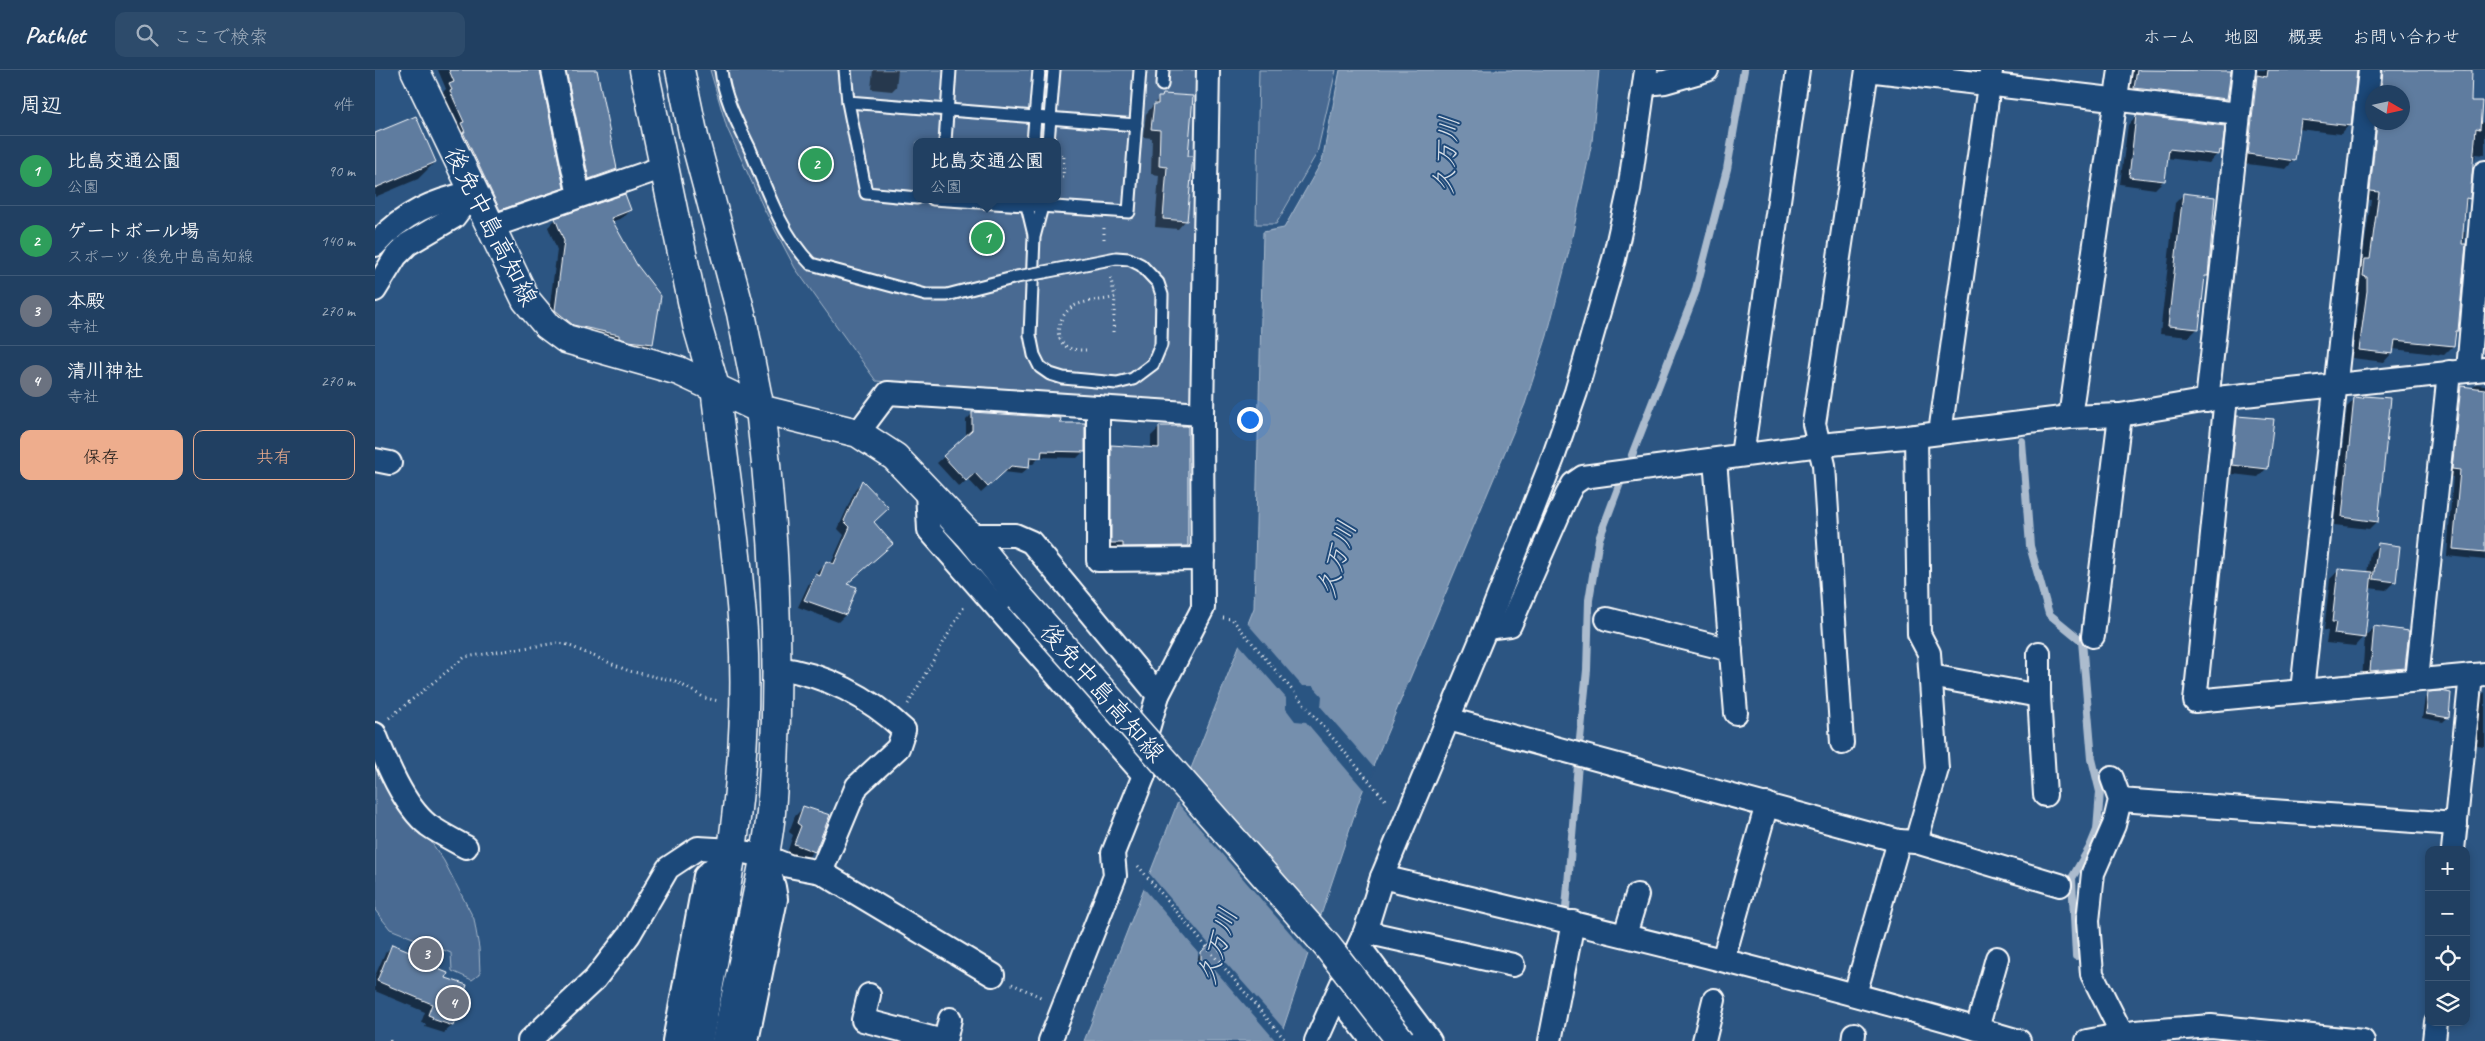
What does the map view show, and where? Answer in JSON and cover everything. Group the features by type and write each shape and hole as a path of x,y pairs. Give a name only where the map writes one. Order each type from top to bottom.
{"main road":[{"name":"後免中島高知線","path":"415,70 526,300 547,325 566,339 679,371 761,409 858,433 895,457 969,535 1020,598 1327,946 1401,1041"},
{"path":"644,70 697,325 715,387 743,632 743,714 739,808 698,1041"},
{"path":"680,70 694,137 741,313 761,409 777,616 777,668 771,813 726,1041"}],"street":[{"path":"553,70 579,196"},
{"path":"1051,1041 1115,876 1113,852 1144,776 1147,732 1158,695 1203,608 1203,414 1208,70"},
{"path":"1316,1041 1339,982 1362,939 1382,877 1486,628 1553,458 1593,338 1614,259 1629,191 1646,77 1665,82 1707,70"},
{"path":"1742,455 1798,70"},
{"path":"1842,743 1825,475 1815,424 1867,70 1991,77 2116,99 2239,114"},
{"path":"2070,417 2120,70"},
{"path":"2244,70 2216,399 2195,701 2478,674 2453,846"},
{"path":"2302,691 2370,70"},
{"path":"1940,433 1991,77"},
{"path":"490,227 664,167"},
{"path":"2417,680 2467,370 2485,172"},
{"path":"375,245 391,226 441,199 473,192"},
{"path":"375,290 396,256 408,244 454,217 473,192"},
{"path":"1486,628 1510,625 1573,484 1583,477 1820,445 1916,436 2070,417 2119,415 2216,399 2467,370"},
{"path":"858,433 888,393 1203,414"},
{"path":"1098,407 1098,560 1203,559"},
{"path":"2093,636 2119,415"},
{"path":"1855,994 1908,842 1937,769 1929,652 1919,634 1916,436"},
{"path":"1715,460 1736,712"},
{"path":"927,492 929,530 1144,776"},
{"path":"969,535 1015,535 1031,542 1158,695"},
{"path":"1607,619 1731,650"},
{"path":"2039,652 2039,696 2045,795"},
{"path":"777,668 805,672 866,698 904,730 897,748 857,786 821,872"},
{"path":"1931,676 2039,696"},
{"path":"1448,719 1908,842 2060,885"},
{"path":"379,729 388,766 413,808 427,824 465,847"},
{"path":"2112,778 2120,800 2114,825 2093,874 2088,921 2092,974 2122,1034"},
{"path":"2120,800 2456,824"},
{"path":"1723,960 1767,804"},
{"path":"529,1041 595,979 629,935 668,868 698,848 733,850 764,856 789,866 821,872 993,975"},
{"path":"674,1041 705,876 733,850"},
{"path":"747,1041 776,899 774,886 764,856"},
{"path":"1382,877 1723,960 1855,994 2019,1041"},
{"path":"1625,936 1637,895"},
{"path":"1550,1041 1573,922"},
{"path":"1362,939 1513,965"},
{"path":"1362,939 1430,1041"},
{"path":"1977,1029 1997,958"},
{"path":"1339,982 1373,1041"},
{"path":"869,995 863,1020 944,1041 950,1019"},
{"path":"1704,1041 1713,1000"},
{"path":"2087,1041 2122,1034 2211,1026 2263,1035 2363,1041"},
{"path":"2434,1041 2436,1026"}],"lane":[{"path":"721,70 727,97 775,207 800,253 811,264 925,295 947,295 1017,277 1044,272 1116,258 1129,259 1141,265 1158,284 1162,295 1161,345 1153,364 1141,375 1117,383 1063,378 1050,374 1040,367 1034,355 1030,335 1035,237 1043,204"},
{"path":"845,70 848,102 866,193 913,198"},
{"path":"945,138 950,70"},
{"path":"1033,138 1039,70"},
{"path":"1048,138 1054,70"},
{"path":"1035,237 1027,203 1129,212 1140,70"},
{"path":"1162,85 1163,70"},
{"path":"848,102 1136,125"}],"path":[{"path":"1061,177 1063,177 1064,154"},
{"path":"1105,225 1105,247"},
{"path":"1109,268 1115,297 1113,332"},
{"path":"1086,350 1068,348 1061,343 1059,323 1066,311 1076,305 1115,297"},
{"path":"897,723 977,586"},
{"path":"1232,619 1385,796"},
{"path":"379,729 465,657 557,643 565,644 629,671 675,681 705,698 724,702"},
{"path":"1135,863 1286,1041"},
{"path":"993,975 1049,1001"}],"shaded area":[{"path":"710,70 1197,70 1191,407 876,381 795,268 764,209 727,128"},
{"path":"1259,70 1336,70 1317,153 1276,224 1256,224"},
{"path":"375,750 411,812 444,861 474,919 479,948 480,974 472,980 452,971 451,953 390,929 375,910"}],"water":[{"name":"久万川","path":"1340,70 1599,70 1592,142 1569,251 1547,336 1525,404 1361,795 1279,1041 1084,1041 1254,608 1263,232 1284,228 1322,161"}],"pier":[{"path":"1246,622 1302,686 1313,686 1322,696 1321,707 1375,769 1365,791 1306,722 1295,721 1286,709 1286,698 1238,643"},
{"path":"1189,767 1321,922 1310,956 1176,801"},
{"path":"1148,872 1208,943 1217,944 1224,952 1224,961 1285,1030 1281,1041 1276,1041 1214,969 1205,968 1198,960 1198,952 1142,886"}],"building":[{"path":"449,70 540,70 564,188 500,210 463,132 465,132 461,123 464,122 450,91 452,90 449,84 454,82"},
{"path":"566,70 597,70 617,169 589,179"},
{"path":"2137,70 2231,71 2227,99 2134,88"},
{"path":"2268,70 2357,70 2351,126 2301,120 2295,161 2248,154 2257,75 2267,77"},
{"path":"2383,70 2472,70 2471,101 2482,101 2480,129 2476,128 2470,199 2466,198 2462,244 2466,244 2458,331 2456,331 2454,346 2395,340 2393,354 2359,350 2367,291 2367,277 2363,276 2365,259 2370,259 2379,192 2370,191 2376,130 2410,130 2410,85 2382,85"},
{"path":"1163,94 1193,96 1188,156 1193,156 1187,221 1163,219 1167,167 1159,166 1160,130 1151,129 1154,104 1158,104 1158,97 1162,97"},
{"path":"2136,115 2225,126 2222,151 2220,150 2219,155 2169,149 2165,181 2129,177"},
{"path":"416,116 436,162 375,188 375,133"},
{"path":"2183,193 2215,197 2208,276 2205,276 2199,329 2168,326"},
{"path":"625,194 631,210 611,218 637,265 661,296 653,344 629,341 619,338 619,335 573,325 555,310 564,241 555,218"},
{"path":"2461,386 2485,389 2485,552 2453,549 2460,470 2452,469"},
{"path":"2364,396 2391,398 2378,522 2342,517 2354,397 2363,398"},
{"path":"972,412 1061,418 1060,423 1085,423 1085,452 1042,451 1041,458 1030,457 1029,468 1011,466 988,487 975,473 966,481 943,456 972,430"},
{"path":"2237,416 2274,419 2268,469 2232,465"},
{"path":"1159,426 1188,426 1188,546 1123,547 1123,543 1111,543 1111,445 1159,448"},
{"path":"862,480 889,508 874,522 893,544 847,584 857,587 846,615 804,600 816,574 820,576 826,561 834,564 850,527 844,521"},
{"path":"2378,543 2400,546 2396,582 2373,579"},
{"path":"2338,569 2372,572 2365,638 2334,634 2336,622 2332,622"},
{"path":"2374,626 2409,631 2405,668 2370,671"},
{"path":"2441,691 2451,693 2449,718 2426,714 2428,692"},
{"path":"803,806 830,815 815,852 794,844 801,826 797,823"},
{"path":"417,940 442,951 435,968 448,973 446,978 467,985 453,1026 432,1019 433,1017 428,1015 432,1004 377,981 392,944 412,952"},
{"path":"1211,943 1225,956 1211,970 1201,960 1201,952"}],"waterway":[{"path":"1632,455 1695,293 1727,169 1744,70"},
{"path":"2022,441 2030,546 2049,614 2082,641 2092,759 2100,792 2097,830 2090,847 2072,878 2076,956"},
{"path":"1580,739 1587,670 1589,600 1599,539 1620,483"},
{"path":"1566,908 1578,764"}],"place":[{"name":"ゲートボール場","path":"816,164"},
{"name":"比島交通公園","path":"987,238"},
{"name":"本殿","path":"426,954"},
{"name":"清川神社","path":"453,1003"}]}
